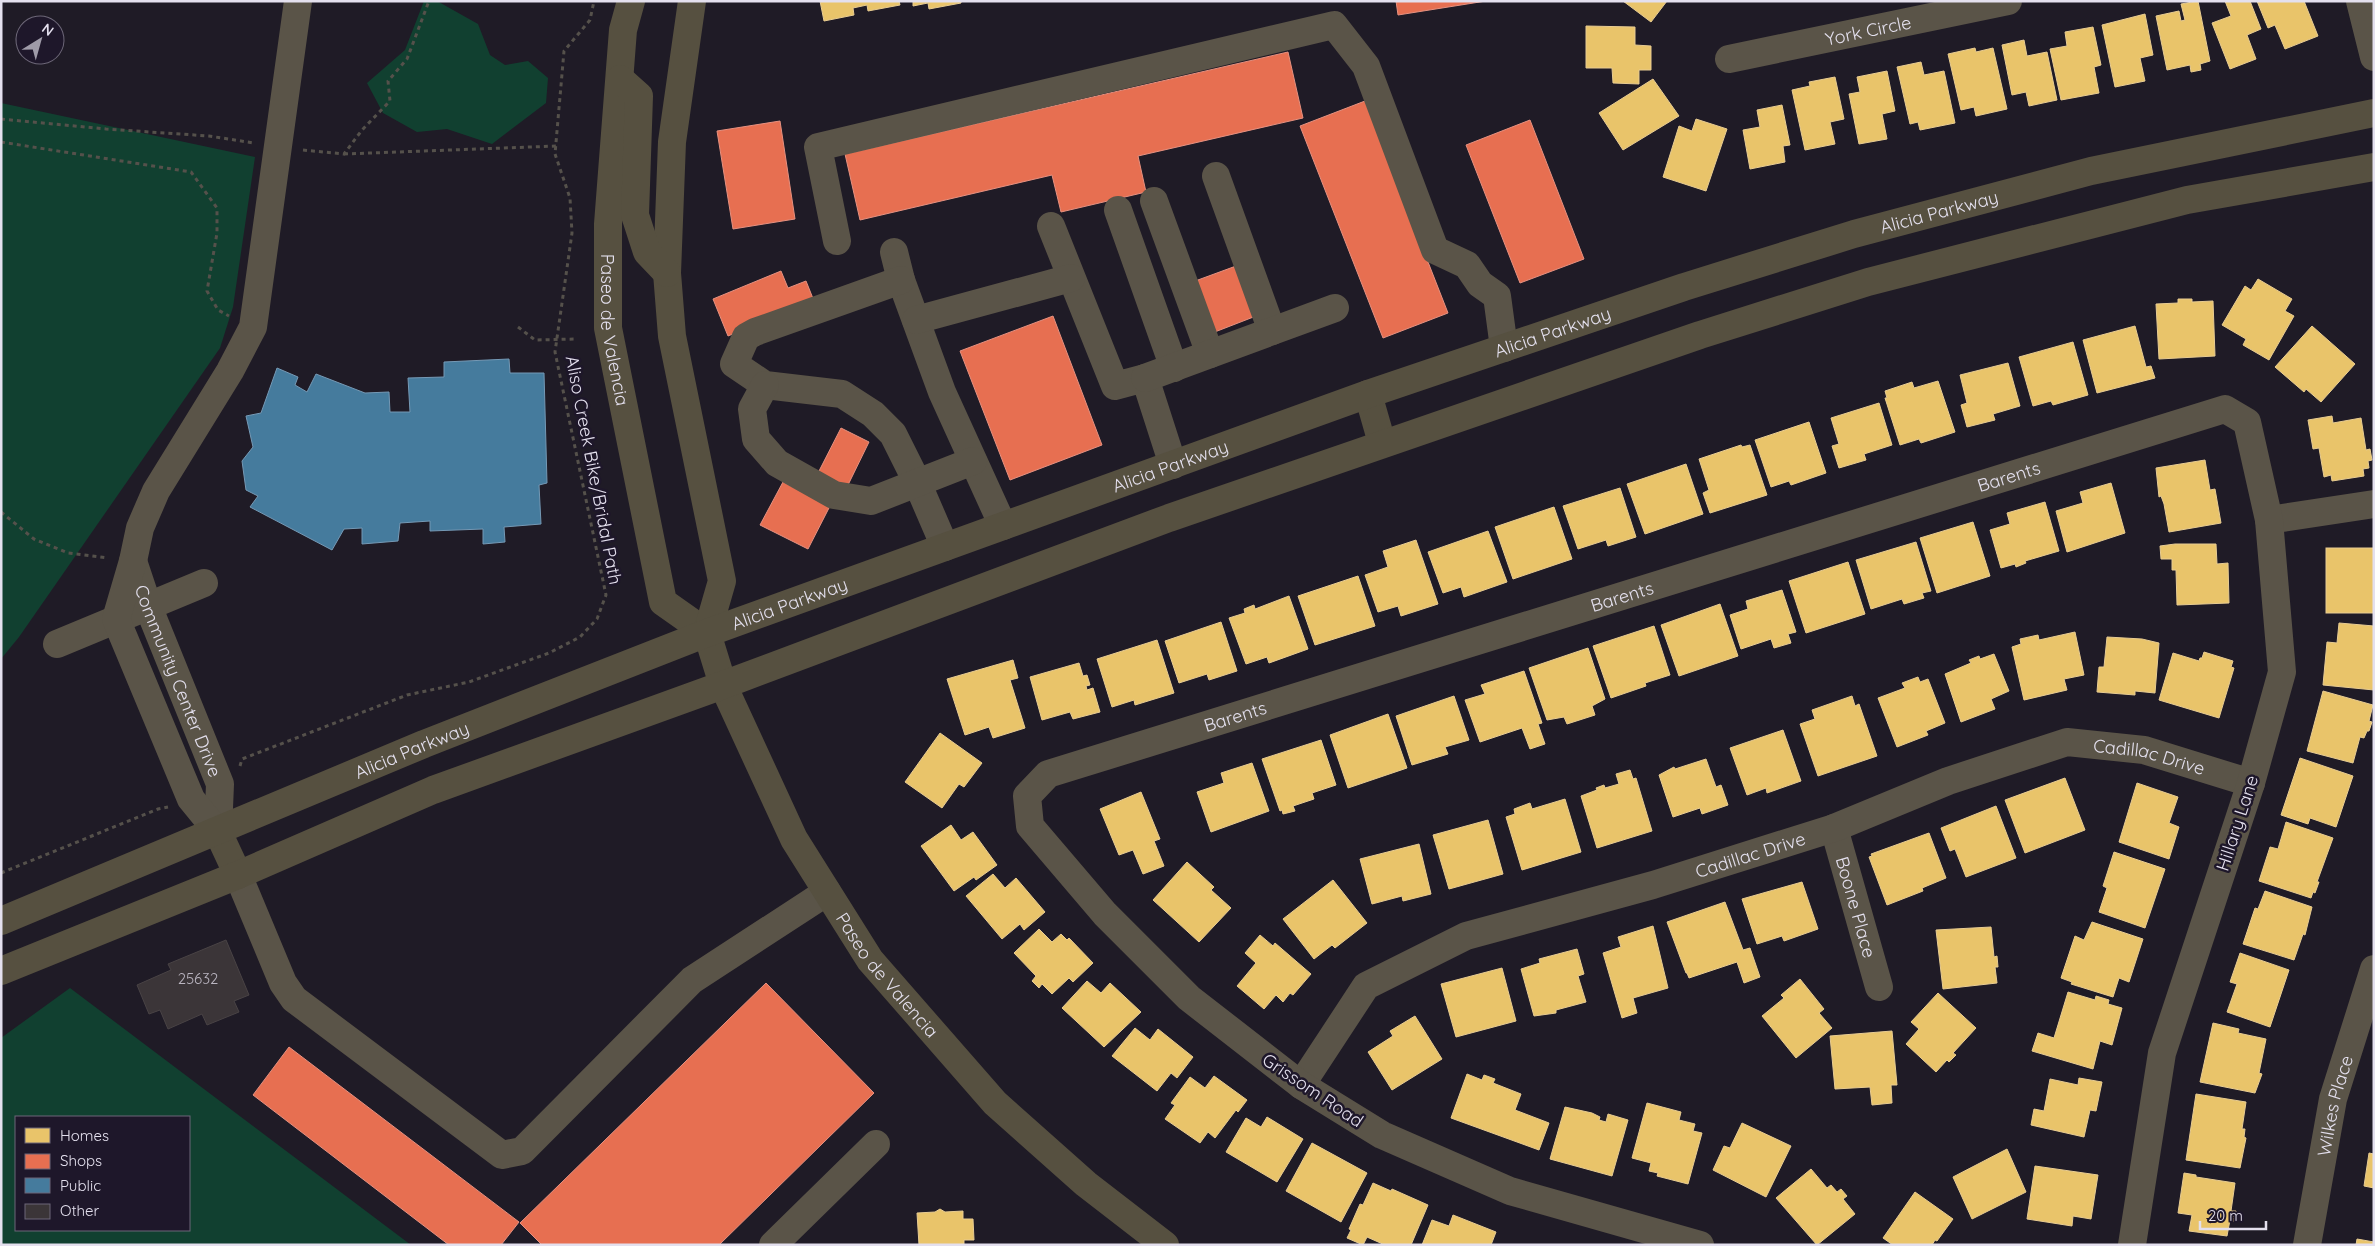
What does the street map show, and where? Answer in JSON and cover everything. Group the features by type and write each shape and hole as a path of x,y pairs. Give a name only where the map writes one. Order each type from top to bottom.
{"main road":[{"name":"Paseo de Valencia","path":"630,1 623,30 608,224 608,328 662,602 707,633 723,685 794,838 870,960 995,1103 1086,1184 1165,1245"},
{"path":"692,1 672,142 667,274 672,336 722,581 707,633"},
{"path":"620,79 639,96 635,215 647,252 667,274"},
{"name":"Alicia Parkway","path":"1,921 218,832 424,744 707,633 1368,394 1684,287 1854,234 2091,171 2374,113"},
{"path":"1,971 238,875 433,790 723,685 1169,518 1382,443 1700,335 1868,282 2187,200 2374,167"},
{"path":"1368,394 1382,443"},
{"path":"218,832 238,875"}],"street":[{"path":"133,561 140,528 156,491 230,371 253,327 298,1"},
{"name":"York Circle","path":"1729,59 2008,1"},
{"path":"2360,1 2374,57"},
{"path":"837,241 818,147 1334,25 1366,66 1435,250 1467,265 1480,284 1497,296 1504,348"},
{"path":"1216,176 1272,331"},
{"path":"1154,201 1210,354"},
{"path":"1118,210 1174,368"},
{"path":"1050,226 1115,386 1146,378 1334,308"},
{"path":"894,252 900,280 942,392 1003,526"},
{"path":"916,320 1072,278"},
{"path":"900,280 755,332 746,337 734,364 765,385 842,394 873,414 893,434 918,482 945,547"},
{"path":"1146,378 1173,465"},
{"path":"765,385 752,409 756,439 777,463 834,495 871,501 974,461"},
{"name":"Hillary Lane","path":"2132,1245 2162,1053 2251,783 2282,672 2269,520 2247,422 2224,409"},
{"name":"Barents","path":"1027,796 1048,774 2224,409"},
{"path":"2269,520 2374,504"},
{"name":"Community Center Drive","path":"133,561 148,606 220,784 218,832"},
{"name":"Community Center Drive","path":"133,561 116,619 191,799 218,832"},
{"path":"57,644 204,583"},
{"name":"Cadillac Drive","path":"1301,1085 1366,986 1466,936 1653,885 1834,828 1948,781 2067,742 2144,750 2251,783"},
{"name":"Grissom Road","path":"1027,796 1030,826 1105,914 1189,998 1301,1085 1382,1135 1510,1191 1700,1245"},
{"name":"Boone Place","path":"1834,828 1879,987"},
{"path":"238,875 283,983 294,999 502,1155 522,1151 692,980 827,892"},
{"name":"Wilkes Place","path":"2307,1245 2334,1099 2365,1024 2374,969"},
{"path":"773,1245 876,1144"}],"path":[{"path":"344,154 362,130 390,101 388,81 407,59 429,1"},
{"name":"Aliso Creek Bike/Bridal Path","path":"238,772 242,759 407,695 469,682 549,653 580,637 597,619 606,595 556,352 572,233 570,198 555,154 564,51 590,20 594,1"},
{"path":"1,119 106,130 209,136 278,147 344,154 557,146"},
{"path":"1,142 191,172 217,208 216,233 207,291 218,310 253,327"},
{"path":"518,327 535,340 575,339"},
{"path":"1,512 34,539 68,553 133,561"},
{"path":"1,873 158,808 172,806"}],"green space":[{"path":"424,1 437,1 478,24 490,55 505,65 528,61 548,78 546,103 492,144 447,129 417,132 383,113 367,83 405,50"},
{"path":"1,103 255,157 233,307 220,348 19,637 1,659"},
{"path":"70,988 411,1245 1,1245 1,1038"}],"building: Homes":[{"path":"820,1 899,1 900,5 868,11 867,5 853,8 854,15 824,21"},
{"path":"913,1 961,1 961,3 929,9 928,3 913,6"},
{"path":"1623,1 1667,1 1651,22"},
{"path":"2198,1 2210,61 2200,64 2201,70 2191,72 2190,65 2167,70 2156,16 2179,11 2181,21 2185,20 2181,4"},
{"path":"2225,1 2250,1 2261,29 2247,35 2256,59 2230,69 2212,23 2231,16"},
{"path":"2257,1 2304,1 2318,36 2285,49 2275,25 2268,28"},
{"path":"2145,14 2153,55 2140,58 2145,81 2115,87 2102,25"},
{"path":"1586,26 1635,27 1635,45 1651,46 1651,70 1639,70 1639,84 1613,83 1612,68 1586,68"},
{"path":"2093,27 2101,65 2094,67 2099,93 2061,100 2050,49 2067,46 2065,32"},
{"path":"2024,40 2027,56 2047,52 2057,100 2029,106 2026,92 2012,95 2002,45"},
{"path":"1975,48 1976,52 1993,48 2007,109 1976,116 1974,107 1961,110 1948,54"},
{"path":"1921,62 1924,75 1944,71 1955,123 1920,130 1918,122 1910,124 1897,67"},
{"path":"1887,71 1895,111 1882,114 1887,139 1859,144 1849,94 1860,92 1857,77"},
{"path":"1835,77 1844,119 1830,122 1835,144 1805,150 1792,90 1810,86 1809,82"},
{"path":"1653,79 1679,116 1623,150 1599,113"},
{"path":"1782,105 1790,145 1783,146 1785,162 1750,169 1743,130 1760,127 1757,110"},
{"path":"1696,119 1727,129 1706,191 1663,177 1679,126 1692,131"},
{"path":"2258,279 2292,299 2285,311 2294,316 2269,360 2243,345 2246,339 2222,325 2245,286 2251,290"},
{"path":"2178,299 2192,299 2192,302 2213,301 2215,356 2159,359 2156,304 2178,303"},
{"path":"2135,326 2146,367 2151,366 2155,378 2097,393 2083,340"},
{"path":"2312,326 2355,364 2321,402 2306,389 2304,392 2275,367"},
{"path":"2073,342 2088,395 2053,405 2051,401 2033,406 2019,357"},
{"path":"2008,363 2020,406 1993,414 1995,420 1967,427 1961,405 1967,403 1960,375"},
{"path":"1938,381 1955,432 1921,443 1919,439 1900,445 1885,398 1887,398 1885,391 1912,382 1914,388"},
{"path":"1879,403 1892,445 1864,454 1866,460 1839,468 1832,446 1839,444 1831,418"},
{"path":"2332,416 2333,423 2361,418 2366,450 2370,449 2372,460 2368,461 2369,468 2363,469 2364,476 2332,481 2331,475 2324,477 2319,448 2313,449 2308,420"},
{"path":"1809,422 1826,473 1791,485 1789,481 1771,487 1755,440"},
{"path":"1741,445 1742,447 1750,445 1767,495 1710,513 1703,493 1709,490 1699,459"},
{"path":"2205,460 2210,490 2215,489 2221,523 2169,532 2164,504 2161,496 2159,497 2156,468"},
{"path":"1686,464 1703,514 1645,534 1627,484"},
{"path":"2111,483 2125,533 2067,552 2056,511 2083,503 2080,492"},
{"path":"1620,488 1636,537 1608,546 1606,540 1578,549 1563,506"},
{"path":"2045,502 2059,551 2025,561 2026,563 2016,567 2015,564 2001,568 1990,530 2010,524 2007,513"},
{"path":"1554,507 1572,559 1513,579 1495,527"},
{"path":"1973,522 1990,576 1937,593 1920,538"},
{"path":"1488,531 1507,582 1464,597 1461,587 1443,593 1428,552"},
{"path":"1416,540 1438,604 1401,616 1398,606 1378,612 1365,575 1388,567 1383,551"},
{"path":"1916,542 1931,591 1922,593 1924,598 1904,604 1902,599 1871,609 1856,560"},
{"path":"2216,544 2217,564 2228,563 2229,603 2177,605 2176,570 2172,570 2172,559 2161,559 2160,546"},
{"path":"2326,548 2374,548 2374,613 2326,613"},
{"path":"1848,562 1865,614 1806,633 1789,581"},
{"path":"1358,576 1375,626 1315,645 1298,596"},
{"path":"1782,590 1796,632 1788,634 1791,643 1774,648 1771,639 1741,649 1730,615 1748,609 1746,601"},
{"path":"1289,596 1308,649 1269,663 1267,657 1246,664 1229,618 1245,613 1244,609 1254,605 1255,609"},
{"path":"1720,604 1738,656 1679,676 1661,625"},
{"path":"1221,622 1237,671 1209,680 1207,674 1179,683 1165,641"},
{"path":"2339,623 2374,626 2374,690 2323,685 2327,642 2337,643"},
{"path":"1654,626 1670,675 1645,683 1646,686 1611,698 1593,646"},
{"path":"2075,632 2084,675 2064,679 2067,690 2024,700 2012,647 2021,644 2020,639 2038,635 2039,640"},
{"path":"2107,637 2142,639 2159,643 2155,693 2135,691 2135,695 2097,692 2099,667 2104,667"},
{"path":"1157,640 1174,693 1135,705 1134,700 1112,707 1097,659"},
{"path":"1588,648 1605,699 1592,706 1595,715 1567,724 1564,717 1547,720 1529,668"},
{"path":"2204,652 2233,661 2231,667 2234,668 2219,718 2159,700 2173,653 2199,661"},
{"path":"1994,654 2009,691 1991,699 1995,709 1961,722 1945,674 1971,663 1969,660 1979,656 1980,659"},
{"path":"1013,660 1018,678 1010,680 1025,728 993,738 989,727 965,735 947,679"},
{"path":"1079,663 1083,676 1087,675 1090,685 1086,686 1087,690 1093,688 1100,712 1073,719 1070,712 1042,720 1030,677"},
{"path":"1524,671 1542,723 1538,724 1545,744 1530,749 1522,728 1480,742 1465,700 1485,694 1481,685"},
{"path":"1918,677 1920,682 1928,679 1945,723 1926,731 1928,735 1897,747 1878,698 1905,688 1902,683"},
{"path":"2323,691 2373,705 2369,721 2372,722 2369,731 2367,731 2364,738 2360,737 2353,763 2307,751"},
{"path":"1454,696 1469,740 1445,747 1448,754 1412,765 1396,716"},
{"path":"1852,696 1855,706 1859,704 1877,756 1818,776 1800,724 1815,719 1812,710"},
{"path":"1388,714 1407,768 1348,788 1330,735"},
{"path":"1783,730 1801,781 1767,793 1766,788 1747,795 1730,748"},
{"path":"940,733 982,763 964,787 959,784 942,808 905,782"},
{"path":"1321,740 1336,785 1312,793 1314,799 1293,806 1295,811 1283,814 1282,810 1280,811 1262,759"},
{"path":"2300,758 2353,776 2336,827 2310,818 2308,824 2281,815"},
{"path":"1706,759 1716,787 1721,785 1728,805 1702,814 1700,808 1673,817 1659,775 1674,767 1675,769"},
{"path":"1252,763 1269,811 1211,832 1197,792 1224,783 1221,773"},
{"path":"1630,770 1633,779 1636,778 1652,831 1597,848 1581,796 1604,785 1605,788 1619,784 1616,774"},
{"path":"2065,778 2085,830 2025,853 2005,800"},
{"path":"2137,783 2178,797 2169,823 2179,827 2169,859 2119,842"},
{"path":"1141,792 1160,839 1154,841 1164,866 1143,874 1133,850 1119,855 1100,809"},
{"path":"1565,799 1581,852 1522,870 1506,817 1515,814 1514,809 1530,803 1532,809"},
{"path":"1996,806 2016,858 1966,877 1955,849 1950,851 1941,828"},
{"path":"1488,820 1503,874 1449,889 1433,835"},
{"path":"2286,822 2333,838 2317,882 2319,882 2315,893 2313,892 2311,898 2259,881 2270,847 2278,849"},
{"path":"951,825 961,840 973,832 997,865 976,880 974,877 954,891 921,846"},
{"path":"1929,833 1946,878 1922,888 1923,891 1887,905 1869,857 1872,856 1871,854"},
{"path":"1419,844 1431,894 1403,901 1402,896 1372,904 1360,859"},
{"path":"2114,852 2165,869 2145,928 2099,912 2107,888 2103,886"},
{"path":"1187,862 1214,887 1211,890 1231,908 1199,942 1153,900"},
{"path":"993,874 1005,888 1016,878 1045,912 1024,930 1020,924 1002,939 966,896"},
{"path":"1333,880 1367,923 1335,948 1332,945 1314,959 1283,919"},
{"path":"1802,882 1818,929 1784,941 1782,936 1757,944 1742,899"},
{"path":"2265,891 2312,907 2305,935 2303,934 2294,960 2243,944 2255,908 2258,909"},
{"path":"1725,902 1743,950 1750,948 1760,977 1744,983 1737,962 1689,978 1667,922"},
{"path":"2092,922 2143,939 2129,982 2119,978 2113,997 2071,984 2072,982 2061,978 2075,936 2084,940"},
{"path":"1653,926 1668,988 1633,998 1637,1013 1622,1018 1603,953 1621,947 1618,937"},
{"path":"1991,927 1994,957 1997,956 1998,967 1995,967 1997,983 1943,989 1936,930"},
{"path":"1039,929 1052,942 1061,934 1067,940 1069,938 1093,963 1073,982 1069,978 1052,994 1042,984 1039,988 1032,981 1036,976 1014,953"},
{"path":"1260,935 1273,946 1275,943 1311,974 1293,995 1290,993 1283,1002 1276,995 1264,1009 1237,986 1256,963 1245,953"},
{"path":"1577,949 1584,974 1578,976 1586,1002 1556,1010 1556,1013 1534,1016 1521,969 1540,963 1539,959"},
{"path":"2240,953 2289,970 2270,1027 2227,1012 2237,984 2230,982"},
{"path":"1502,968 1516,1021 1456,1037 1441,984"},
{"path":"1800,979 1824,1009 1819,1013 1832,1028 1796,1058 1762,1016 1784,998 1781,995"},
{"path":"1087,981 1101,993 1110,983 1141,1012 1104,1047 1062,1008"},
{"path":"2068,992 2095,1000 2096,996 2109,1000 2108,1004 2122,1008 2112,1045 2100,1041 2093,1069 2032,1051 2038,1033 2054,1038"},
{"path":"1938,993 1976,1028 1953,1053 1956,1055 1949,1062 1947,1060 1936,1072 1906,1044 1919,1029 1911,1022"},
{"path":"1415,1016 1442,1059 1392,1090 1368,1052 1393,1036 1390,1031"},
{"path":"2213,1023 2239,1029 2238,1033 2266,1039 2259,1073 2262,1074 2255,1093 2200,1082"},
{"path":"1135,1028 1150,1040 1158,1029 1193,1057 1177,1078 1171,1073 1157,1091 1112,1056"},
{"path":"1892,1031 1897,1085 1891,1085 1892,1103 1872,1105 1870,1087 1835,1089 1830,1036"},
{"path":"1467,1074 1482,1080 1484,1075 1495,1079 1493,1083 1521,1094 1515,1110 1549,1123 1539,1150 1451,1118"},
{"path":"1214,1076 1247,1100 1238,1112 1236,1110 1215,1138 1208,1132 1200,1143 1165,1119 1175,1105 1171,1103 1190,1077 1205,1088"},
{"path":"2079,1078 2102,1082 2096,1111 2090,1110 2084,1137 2031,1125 2034,1109 2044,1111 2050,1079 2078,1085"},
{"path":"2196,1094 2246,1102 2242,1129 2245,1129 2244,1137 2246,1138 2240,1168 2186,1160"},
{"path":"1647,1103 1681,1112 1679,1120 1695,1124 1693,1131 1702,1133 1688,1184 1657,1176 1658,1173 1649,1171 1651,1163 1632,1158"},
{"path":"1565,1107 1592,1113 1600,1117 1599,1120 1606,1122 1608,1114 1628,1120 1612,1176 1550,1159"},
{"path":"1267,1117 1303,1139 1277,1182 1226,1152 1246,1118 1261,1127"},
{"path":"1742,1123 1791,1146 1766,1197 1713,1170 1724,1146 1730,1148"},
{"path":"1312,1143 1367,1173 1341,1222 1286,1191"},
{"path":"2007,1149 2026,1192 1972,1219 1953,1177"},
{"path":"2369,1153 2374,1154 2374,1188 2364,1186"},
{"path":"2035,1166 2098,1175 2091,1219 2073,1216 2072,1226 2027,1219"},
{"path":"1811,1169 1827,1188 1831,1185 1837,1192 1841,1189 1847,1196 1843,1199 1855,1214 1817,1245 1776,1198"},
{"path":"2184,1173 2196,1175 2196,1177 2235,1183 2231,1211 2236,1211 2234,1221 2230,1220 2227,1236 2189,1231 2192,1215 2178,1213"},
{"path":"1373,1183 1428,1205 1411,1245 1385,1245 1367,1237 1363,1245 1347,1238 1360,1204 1363,1205"},
{"path":"1915,1192 1953,1219 1932,1245 1893,1245 1883,1238"},
{"path":"940,1209 945,1212 963,1211 963,1219 973,1219 974,1240 964,1240 964,1245 919,1245 917,1213 935,1212"},
{"path":"1453,1215 1496,1232 1491,1245 1422,1245 1432,1220 1449,1226"},
{"path":"2357,1239 2374,1242 2374,1245 2356,1245"}],"building: Shops":[{"path":"1396,1 1486,1 1398,15"},
{"path":"1288,52 1303,118 1138,156 1146,192 1061,212 1052,175 860,220 845,154"},
{"path":"1365,101 1448,313 1383,338 1300,126"},
{"path":"1530,120 1584,259 1520,283 1466,145"},
{"path":"780,121 795,219 733,229 717,131"},
{"path":"1236,266 1256,316 1207,335 1187,284"},
{"path":"781,271 788,288 806,281 814,301 728,336 713,299"},
{"path":"1053,316 1102,445 1010,480 960,351"},
{"path":"841,428 869,442 847,487 818,473"},
{"path":"783,482 830,506 808,549 760,525"},
{"path":"766,983 874,1093 719,1245 542,1245 520,1223"},
{"path":"289,1047 519,1222 501,1245 449,1245 253,1095"}],"building: Public":[{"path":"509,359 510,373 544,373 547,483 539,485 541,524 504,527 505,542 483,544 483,529 430,531 430,521 400,523 398,541 362,544 362,528 344,529 332,550 250,507 258,496 246,490 242,461 253,447 246,416 261,413 277,368 298,377 295,385 307,392 316,374 365,393 389,392 390,412 410,412 408,378 444,377 444,362"}],"building: Other":[{"path":"226,940 249,995 234,1001 239,1012 207,1025 202,1014 168,1029 160,1010 149,1014 137,985 171,970 168,964"}]}
